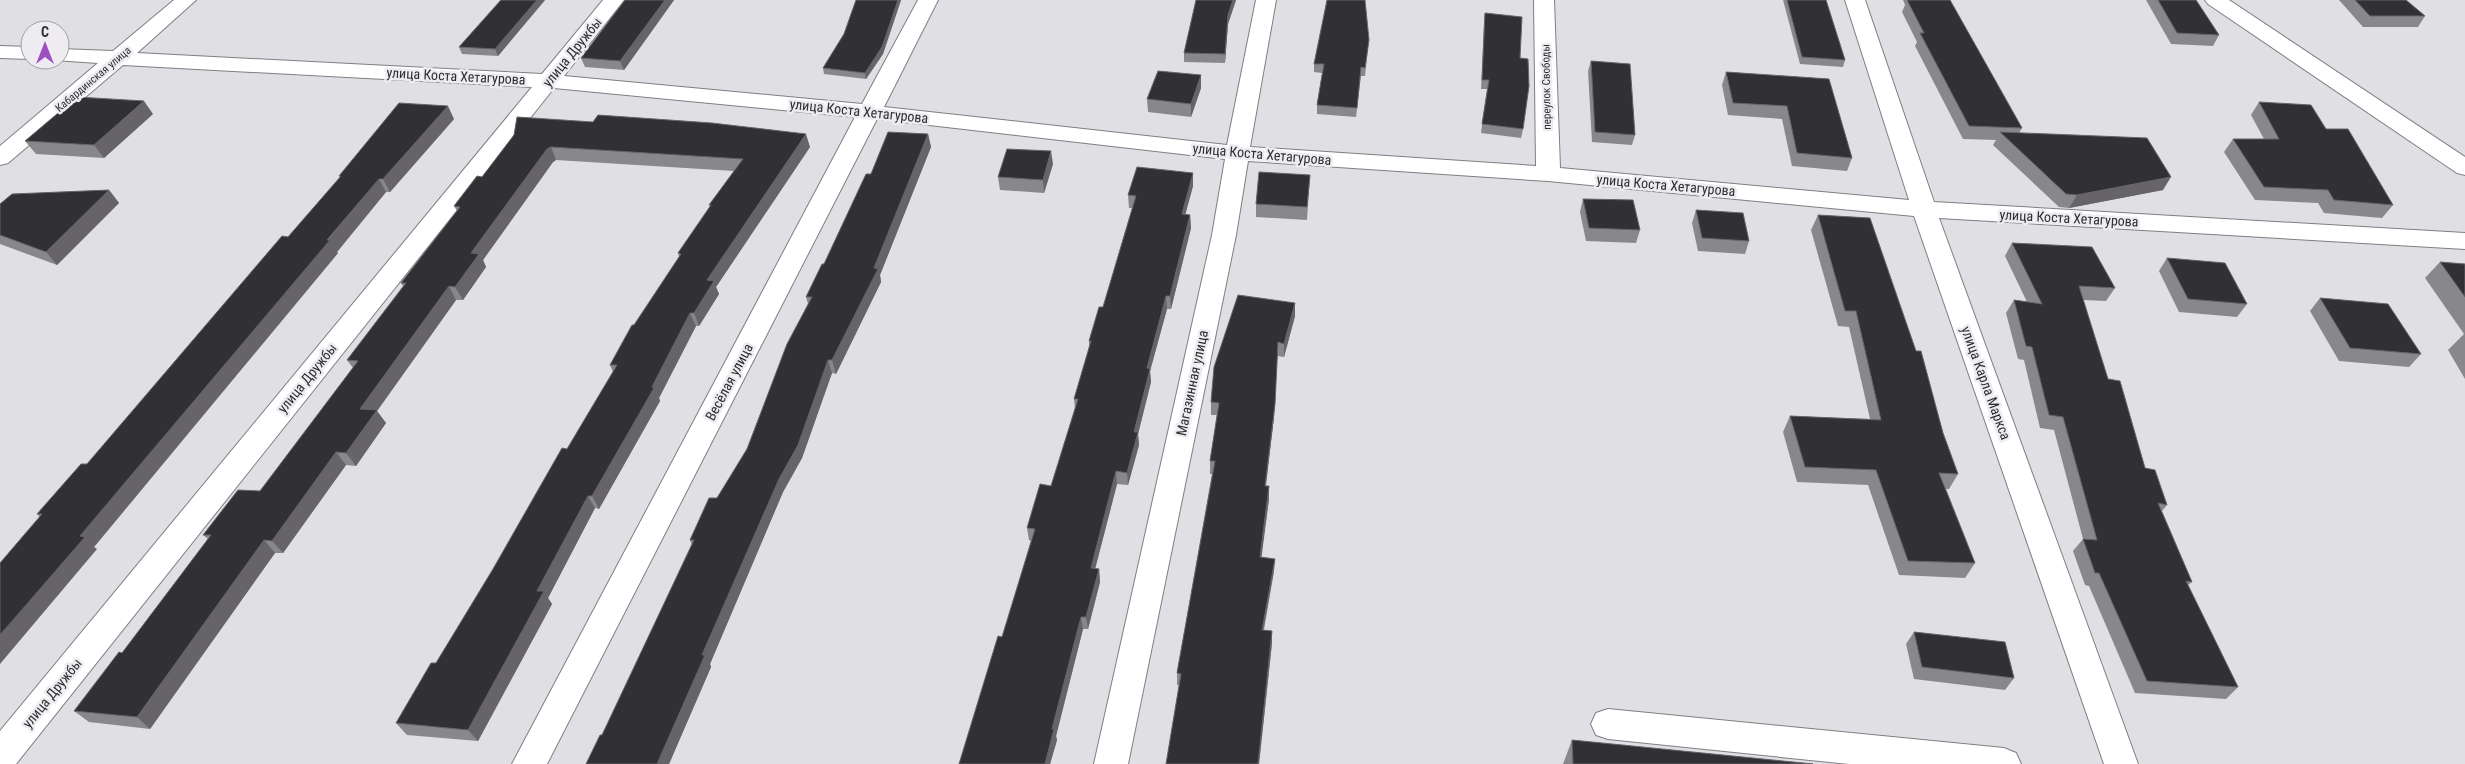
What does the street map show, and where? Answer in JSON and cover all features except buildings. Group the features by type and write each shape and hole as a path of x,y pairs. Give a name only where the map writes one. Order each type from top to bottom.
{"street":[{"name":"Кабардинская улица","path":"0,158 186,0"},
{"name":"улица Дружбы","path":"0,757 614,0"},
{"name":"Весёлая улица","path":"529,764 872,112 928,0"},
{"name":"Магазинная улица","path":"1111,764 1224,235 1266,0"},
{"name":"переулок Свободы","path":"1544,0 1548,174"},
{"name":"улица Карла Маркса","path":"1855,0 1924,209 2121,764"},
{"path":"2215,0 2465,168"},
{"path":"0,52 20,53"},
{"name":"улица Коста Хетагурова","path":"70,55 548,81 872,112 1238,153 1548,174 1924,209 2465,241"},
{"path":"1608,724 2004,764"}]}
